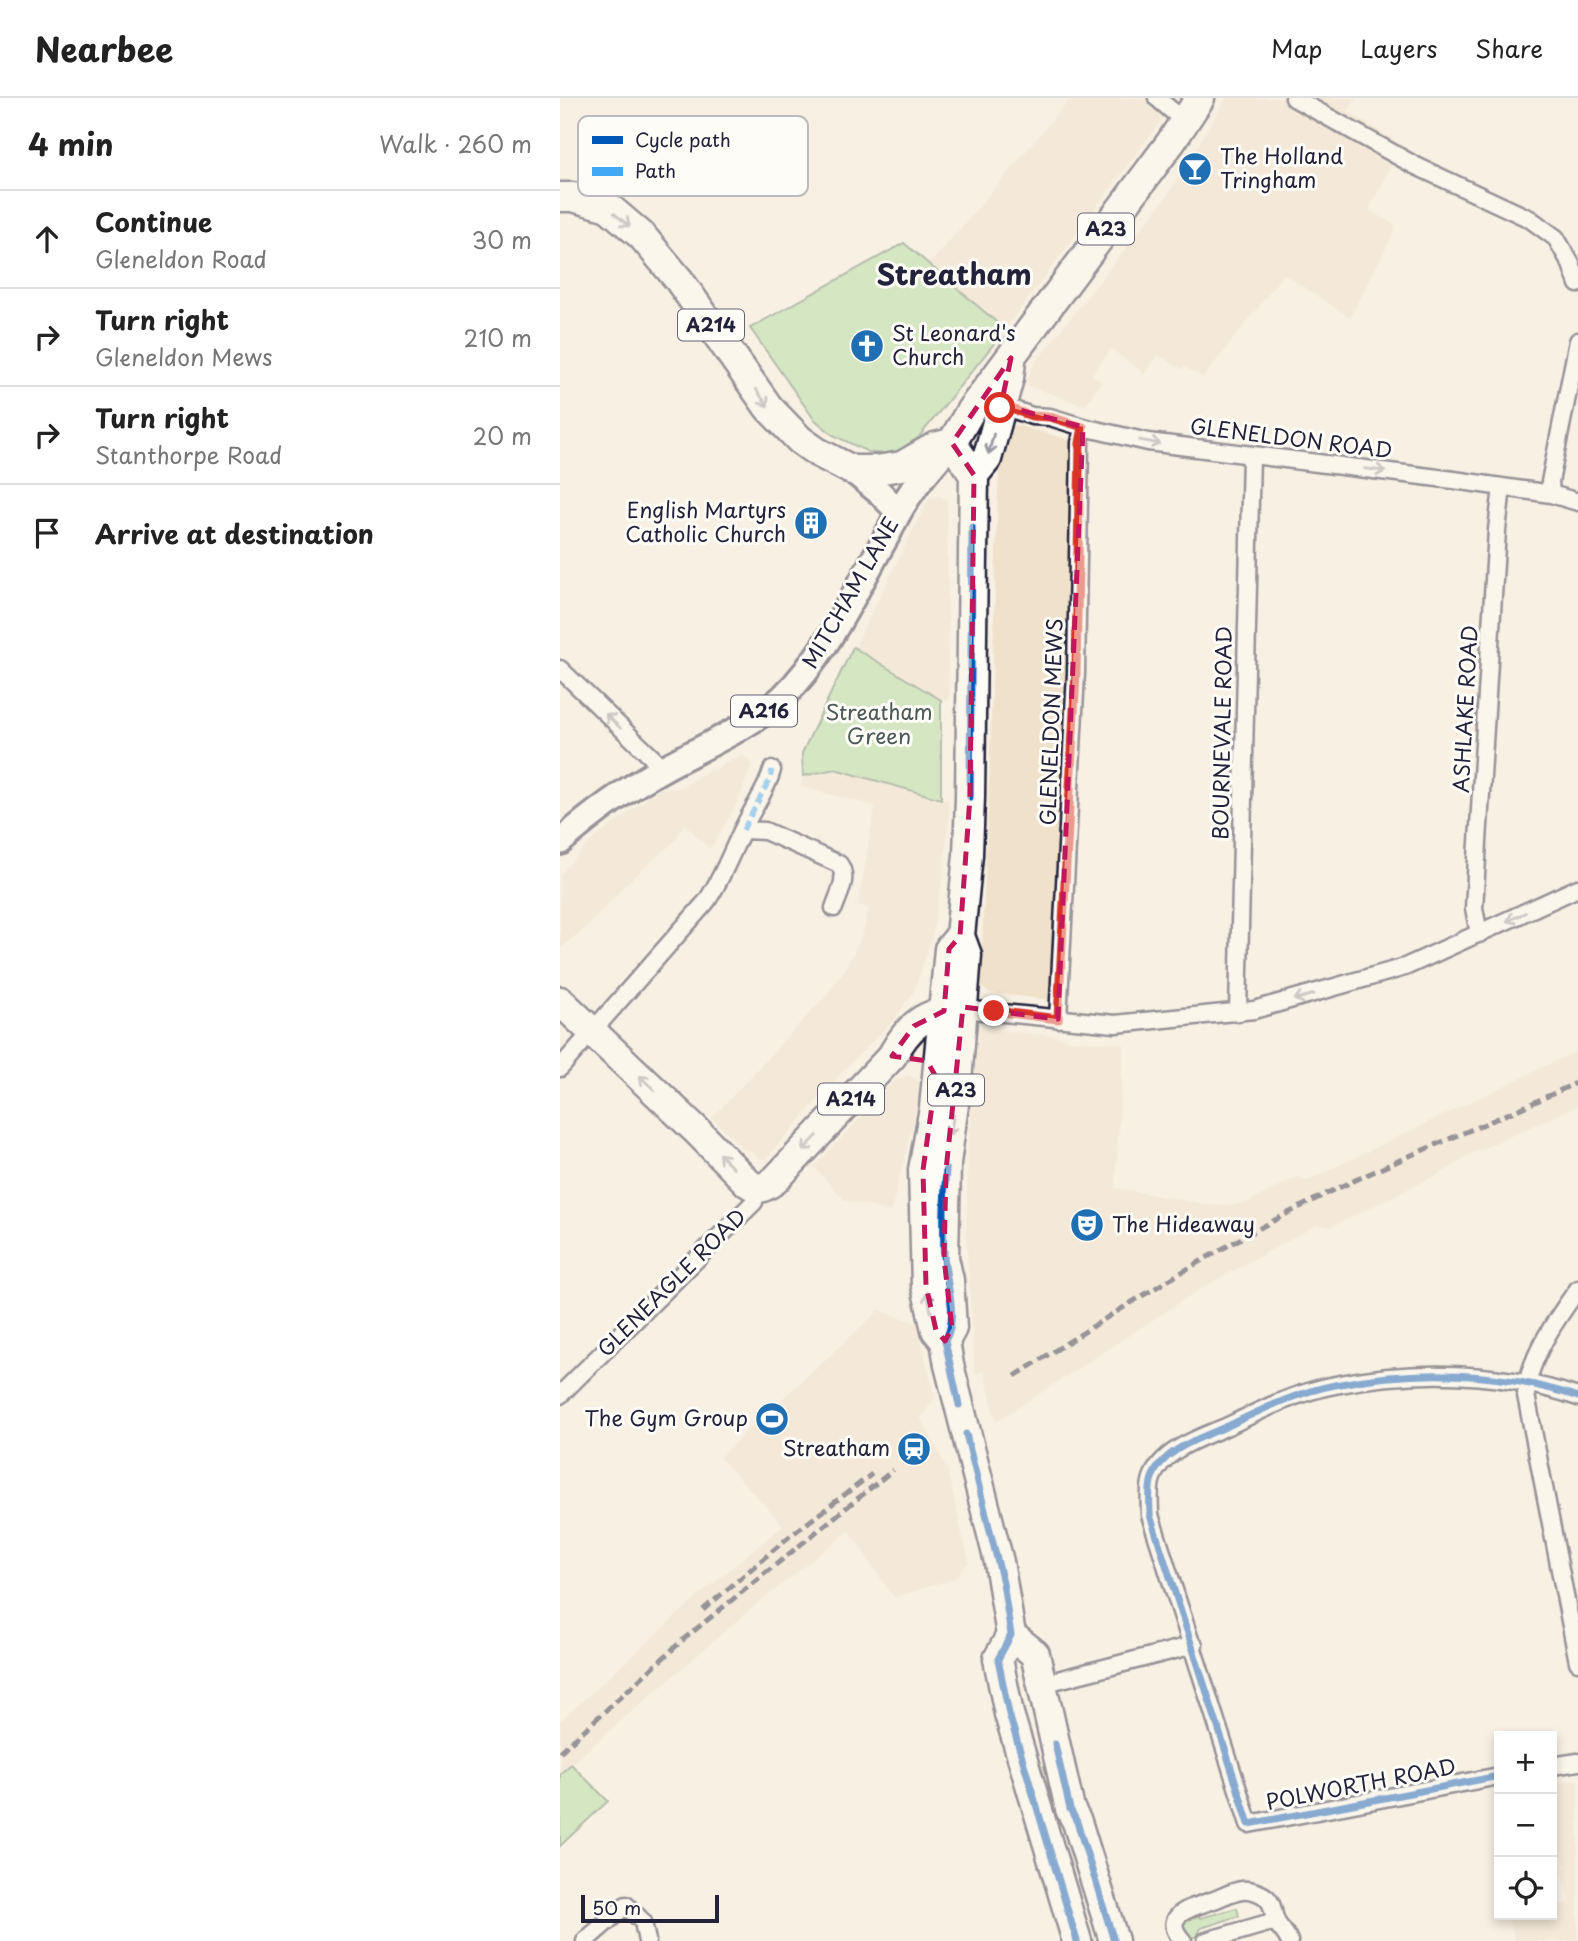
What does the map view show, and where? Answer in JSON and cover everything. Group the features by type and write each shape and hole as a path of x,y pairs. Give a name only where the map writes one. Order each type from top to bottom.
{"highway":[{"name":"A23","path":"952,443 971,410 1192,109"},
{"name":"A214","path":"560,197 573,197 608,207 642,236 679,280 769,408 800,440 817,452 852,470 876,470 902,466 935,447 952,443"},
{"name":"A23","path":"1011,358 1009,379 987,459 974,475 970,797 968,855 960,936 967,955 936,1077 934,1108 923,1170 924,1258 929,1301 936,1330 945,1341 999,1562 1011,1635 998,1659 1002,1682 1034,1802 1077,1941"},
{"path":"952,443 974,475"},
{"path":"560,1001 748,1183 758,1189"},
{"name":"A23","path":"945,1341 952,1328 949,1280 944,1258 946,1163 954,1112 953,1010"},
{"name":"GLENEAGLE ROAD","path":"758,1189 775,1180 892,1056 900,1041 914,1026 924,1018 953,1010"},
{"name":"A214","path":"892,1056 910,1056 927,1061 936,1077"},
{"path":"1011,1635 1035,1654 1069,1809 1077,1822 1114,1941"}],"main road":[{"name":"MITCHAM LANE","path":"560,842 594,812 663,768 708,746 752,719 780,699 811,668 886,537 898,511 925,472 952,443"},
{"path":"852,470 898,511"}],"street":[{"path":"1157,98 1192,109"},
{"path":"1294,98 1414,165 1531,219 1556,239 1571,264 1578,284"},
{"path":"1551,494 1550,482 1578,341"},
{"name":"GLENELDON ROAD","path":"1000,408 1032,416 1050,417 1148,442 1502,487 1551,494 1578,502"},
{"name":"GLENELDON MEWS","path":"1058,1019 1076,673 1080,443 1083,427"},
{"name":"BOURNEVALE ROAD","path":"1238,1013 1251,455"},
{"name":"ASHLAKE ROAD","path":"1479,934 1474,908 1497,530 1502,487"},
{"path":"560,669 663,768"},
{"path":"560,1068 706,902 721,880 772,769"},
{"path":"743,830 765,831 839,864 843,868 844,878 834,908"},
{"path":"953,1010 1115,1024 1238,1013 1283,1003 1405,967 1578,888"},
{"name":"GLENEAGLE ROAD","path":"560,1395 754,1202 758,1189"},
{"path":"1578,1289 1559,1316 1527,1382 1526,1395 1578,1662"},
{"path":"1042,1684 1194,1645 1150,1515 1153,1476 1160,1464 1177,1450 1287,1399 1333,1385 1384,1378 1483,1375 1527,1382 1578,1397"},
{"name":"POLWORTH ROAD","path":"1194,1645 1249,1824 1494,1777"},
{"path":"1557,1765 1578,1762"},
{"path":"1183,1941 1175,1928 1175,1921 1182,1911 1242,1890 1267,1897 1274,1908 1275,1921 1289,1941"},
{"path":"584,1941 626,1905 643,1922 647,1941"},
{"path":"1206,1941 1275,1921"}],"highlighted area":[{"path":"1011,358 1001,405 1083,427 1058,1019 963,1007 946,1170 944,1258 952,1328 945,1341 936,1330 926,1286 923,1170 936,1077 927,1061 892,1056 914,1026 944,1011 949,949 960,936 970,797 974,475 952,443"}],"shaded area":[{"path":"1071,98 1178,98 1001,335 1001,326 929,265"},
{"path":"1226,98 1357,98 1348,111 1402,145 1369,210 1397,226 1350,318 1284,274 1203,378 1158,355 1145,374 1111,349 1092,375 1102,382 1085,406 1029,386 1027,380 1034,364 1168,195"},
{"path":"1016,425 1080,443 1059,1001 991,993 980,987 998,491 1001,453 1010,428"},
{"path":"940,496 947,500 949,701 941,700 854,648 929,498"},
{"path":"743,755 750,761 751,767 737,804 710,849 684,824 676,840 627,883 587,927 560,949 560,875 590,842 660,788 679,788"},
{"path":"835,769 948,800 949,819 943,876 931,942 914,991 895,1019 845,1069 766,1159 759,1159 748,1149 745,1151 712,1118 824,997 844,971 861,939 869,908 858,905 875,806 801,787 803,776"},
{"path":"979,1028 1124,1044 1115,1188 1205,1204 1232,1205 1248,1202 1298,1176 1306,1181 1578,1050 1578,1106 1468,1155 1449,1169 1331,1227 1317,1225 1205,1286 996,1422 984,1371 975,1375 966,1236 968,1150"},
{"path":"908,1075 918,1080 921,1091 891,1212 844,1200 814,1167 895,1080"},
{"path":"879,1310 917,1323 935,1398 921,1418 947,1468 969,1562 956,1578 894,1598 849,1531 752,1608 560,1774 560,1721 705,1590 783,1525 719,1457"},
{"path":"1578,1780 1578,1941 1515,1941 1508,1920 1557,1920 1557,1906 1570,1902 1562,1869 1566,1867 1557,1847 1557,1783"}],"green space":[{"path":"904,243 1001,326 1001,335 919,437 896,452 881,454 868,452 833,435 814,419 750,328"},
{"name":"Streatham Green","path":"853,647 941,700 941,799 835,769 803,776 802,753"},
{"path":"571,1764 608,1801 560,1846 560,1774"},
{"path":"1237,1908 1239,1916 1201,1928 1197,1936 1190,1939 1180,1930 1184,1916 1195,1915 1201,1918"}],"railway":[{"path":"1015,1376 1119,1310 1261,1227 1367,1175 1578,1082"},
{"path":"560,1752 685,1638 893,1470"},
{"path":"703,1610 790,1536 872,1474"}],"marked path":[{"path":"743,830 770,779 772,770"}],"cycle path":[{"path":"970,797 972,527"},
{"path":"946,1170 944,1254 952,1309 945,1341 959,1405"},
{"path":"1494,1777 1249,1824 1150,1515 1151,1482 1157,1468 1165,1459 1185,1445 1281,1402 1335,1385 1396,1376 1458,1375 1519,1382 1578,1397"},
{"path":"966,1434 1003,1583 1011,1635 998,1659 1009,1714 1077,1941"},
{"path":"1055,1744 1070,1809 1077,1822 1114,1941"}],"place":[{"name":"The Holland Tringham","path":"1195,169"},
{"name":"St Leonard's Church","path":"867,346"},
{"name":"English Martyrs Catholic Church","path":"811,523"},
{"name":"The Hideaway","path":"1087,1225"},
{"name":"The Gym Group","path":"772,1419"},
{"name":"Streatham","path":"914,1449"}],"district":[{"name":"Streatham","path":"954,275"}],"route":[{"path":"994,1011 1058,1019 1076,673 1080,443 1083,427 1050,417 1032,416 1000,408"}]}
